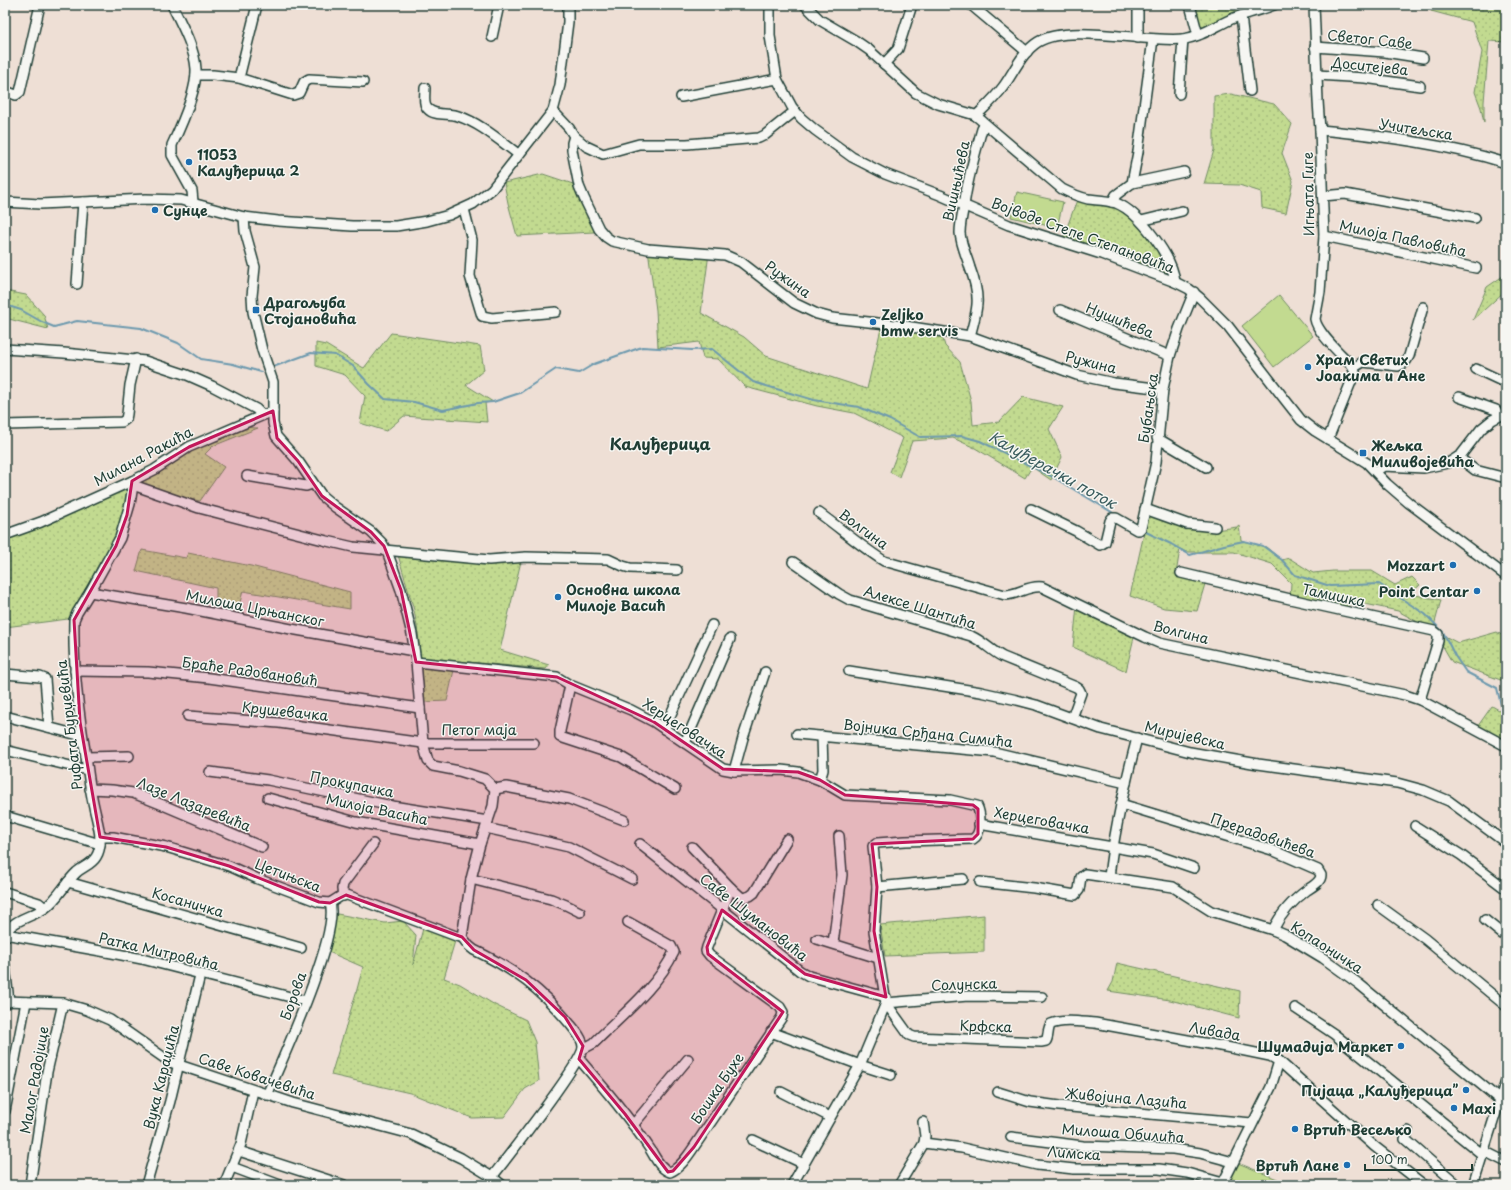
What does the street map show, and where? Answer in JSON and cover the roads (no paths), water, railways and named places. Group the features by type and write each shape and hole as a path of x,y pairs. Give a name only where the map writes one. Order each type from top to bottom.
{"street":[{"path":"9,92 18,94 21,90 40,5"},
{"path":"172,5 191,48 195,62 196,76 186,112 171,150 172,155 192,191 192,202"},
{"path":"239,78 257,5"},
{"path":"492,37 499,5"},
{"path":"5,202 40,204 166,199 181,200 244,217 324,224 396,226 427,221 449,215 464,209 479,200 492,189 553,111 560,85 568,22 568,5"},
{"name":"Војводе Степе Степановића","path":"770,5 770,36 777,79 787,100 795,111 815,130 862,163 884,174 940,194 1010,225 1101,254 1175,282 1194,292 1231,330 1298,416 1315,431 1362,460 1376,471 1387,484 1409,503 1506,576"},
{"path":"805,5 820,20 869,50 916,93 938,104 976,116 1062,189 1076,196 1112,202 1125,207 1141,221 1162,250 1173,269 1175,282"},
{"path":"884,64 898,49 912,5"},
{"path":"971,5 1027,52"},
{"path":"1138,5 1138,38"},
{"path":"1190,5 1198,35"},
{"path":"976,116 1003,88 1027,52 1041,40 1058,36 1089,34 1153,39 1183,39 1198,35 1241,16 1274,5"},
{"name":"Игњата Гиге","path":"1314,5 1324,236 1320,292 1316,322 1322,332 1353,368"},
{"path":"1241,16 1250,91"},
{"path":"1132,183 1138,152 1153,39"},
{"path":"1179,94 1183,39"},
{"name":"Светог Саве","path":"1315,47 1385,52 1423,58"},
{"path":"196,76 213,75 239,78 293,95 299,93 304,82 309,79 363,82"},
{"name":"Доситејева","path":"1317,75 1365,78 1420,86"},
{"path":"680,98 777,79"},
{"path":"426,88 425,104 427,109 431,112 457,115 467,119 518,154"},
{"path":"553,111 569,128 574,136 586,146 603,154 640,144 687,144 753,139 765,135 795,111"},
{"name":"Вишњићева","path":"970,336 977,312 978,296 975,281 960,234 966,189 982,129 985,124"},
{"name":"Учитељска","path":"1320,130 1386,137 1444,146 1506,163"},
{"name":"Ружина","path":"574,136 572,150 579,186 599,229 612,241 648,249 725,255 741,262 794,303 817,314 832,318 905,326 970,336 1077,376 1114,383 1163,389"},
{"path":"1112,202 1116,195 1132,183 1184,172"},
{"path":"1323,196 1345,194 1475,218"},
{"path":"77,284 83,202"},
{"path":"464,209 472,240 470,276 482,316 492,318 556,312"},
{"path":"1141,221 1182,211"},
{"path":"244,217 245,231 255,267 252,296 253,312 262,350 273,382 273,426 277,438 298,461 312,484 327,501 372,532 386,550 409,620 416,662 423,743 427,759 431,765 476,776 490,783 495,789 494,800 471,879 462,937"},
{"name":"Милоја Павловића","path":"1324,236 1476,268"},
{"name":"Бубањска","path":"1031,509 1076,531 1100,545 1105,542 1112,518 1116,518 1137,530 1142,528 1156,462 1157,438 1163,389 1170,356 1194,292"},
{"path":"1328,439 1354,374 1353,368 1363,362 1398,366 1407,361 1423,307"},
{"name":"Нушићева","path":"1060,310 1170,356"},
{"path":"5,349 136,359 187,375 212,386 256,408 262,415"},
{"path":"5,425 122,422 126,419 128,414 130,385 136,359"},
{"path":"1476,370 1506,383"},
{"path":"1376,471 1384,466 1424,468 1448,463 1458,457 1481,429 1503,414 1496,410 1459,397"},
{"name":"Милана Ракића","path":"5,535 41,522 132,483 189,447 272,411"},
{"path":"1157,438 1206,467"},
{"path":"1458,457 1475,470 1506,478"},
{"path":"247,476 306,486 312,484"},
{"path":"132,483 199,508 353,547 489,560 526,557 608,559 630,568 677,570"},
{"name":"Рифата Бурџевића","path":"100,840 82,736 75,671 74,620 120,538 128,509 132,483"},
{"path":"1146,509 1187,524 1215,526"},
{"name":"Волгина","path":"819,513 856,540 867,550 884,561 1005,596 1028,588 1042,587 1159,643 1405,694 1420,700 1506,746"},
{"name":"Алексе Шантића","path":"794,562 838,594 850,600 971,636 984,643 1003,657 1076,687 1081,693 1072,718"},
{"name":"Тамишка","path":"1181,573 1434,631 1438,634 1438,641 1420,700"},
{"name":"Милоша Црњанског","path":"90,592 186,608 299,631 414,651"},
{"path":"664,729 712,625"},
{"path":"685,743 730,639"},
{"name":"Херцеговачка","path":"416,662 552,676 561,679 570,685 631,710 664,729 719,767 734,771 763,769 791,770 805,773 845,795 950,800 977,806 979,824 1153,854 1194,868"},
{"name":"Браће Радовановић","path":"75,671 148,672 209,678 420,708"},
{"name":"Миријевска","path":"848,671 981,692 1036,705 1102,729 1223,759 1361,778 1423,790 1456,805 1506,843"},
{"path":"734,771 743,738 765,672"},
{"path":"5,674 40,677 45,679 49,727"},
{"path":"570,685 560,737 621,757 674,789"},
{"path":"5,716 82,736"},
{"name":"Крушевачка","path":"188,716 279,723 423,743"},
{"name":"Војника Срђана Симића","path":"797,734 994,752 1126,783"},
{"path":"820,780 823,770 822,736"},
{"path":"1109,877 1112,847 1126,783 1138,738"},
{"name":"Петог маја","path":"423,743 534,743"},
{"path":"5,750 87,770"},
{"path":"86,757 129,756"},
{"name":"Прокупачка","path":"210,772 268,780 487,825 569,847 632,878"},
{"path":"495,789 506,787 569,799 624,820"},
{"name":"Лазе Лазаревића","path":"90,789 133,793 262,847"},
{"name":"Милоја Васића","path":"268,798 356,822 480,844"},
{"name":"Прерадовићева","path":"1121,804 1272,850 1318,870 1321,874 1319,881 1286,908 1273,930"},
{"name":"Цетињска","path":"5,816 100,840 113,837 166,847 229,866 258,879 319,902 330,903 343,896"},
{"path":"792,1185 860,1065 886,1000 878,958 874,924 877,887 872,850 874,845 905,841 973,839 978,834 979,824"},
{"path":"1415,826 1461,855 1506,889"},
{"path":"833,943 842,875 840,836"},
{"path":"5,934 13,924 45,908 68,882 95,859 100,840"},
{"path":"692,847 742,898 750,896 754,893 787,840"},
{"path":"372,844 343,884 343,896 351,897 394,914 462,937 474,950 514,972 534,986 575,1030 581,1040 583,1049 579,1059 524,1136 492,1177"},
{"name":"Саве Шумановића","path":"640,844 805,974 886,1000"},
{"name":"Копаоничка","path":"980,882 1034,888 1075,895 1079,890 1080,879 1083,875 1087,874 1173,887 1211,911 1273,930 1323,958 1359,984 1464,1072 1502,1099"},
{"path":"471,879 551,899 566,904 580,912"},
{"path":"877,887 963,879"},
{"name":"Косаничка","path":"68,882 301,948"},
{"path":"722,910 732,888"},
{"path":"5,892 39,903 45,908"},
{"name":"Борова","path":"268,1095 291,1040 324,950 332,913 330,903"},
{"path":"1378,905 1425,939 1506,1006"},
{"name":"Бошка Бухе","path":"579,1059 614,1100 659,1163 667,1171 672,1172 694,1147 782,1017 783,1012 780,1007 708,954 708,943 722,910"},
{"path":"1485,920 1506,937"},
{"path":"583,1049 594,1043 651,986 662,973 674,952 671,946 628,922"},
{"name":"Ратка Митровића","path":"5,934 112,952 306,1001"},
{"path":"817,938 878,958"},
{"path":"5,966 7,1002"},
{"name":"Вука Караџића","path":"146,1185 179,1066 200,975"},
{"name":"Солунска","path":"886,1000 968,996 1042,997"},
{"name":"Крфска","path":"886,1000 909,1035 914,1038 1041,1042 1046,1041 1051,1024"},
{"name":"Саве Ковачевића","path":"7,1002 63,1003 87,1010 110,1020 167,1060 179,1066 253,1091 343,1117 411,1134 461,1158 502,1185"},
{"path":"5,1110 26,1002"},
{"name":"Малог Радојице","path":"30,1185 47,1072 63,1003"},
{"path":"1295,1008 1334,1034 1483,1153 1506,1162"},
{"name":"Ливада","path":"1051,1024 1067,1022 1095,1023 1270,1056 1278,1060 1374,1146 1424,1185"},
{"path":"771,1032 891,1075"},
{"path":"633,1125 688,1059"},
{"name":"Лимска","path":"924,1143 962,1148 1036,1165 1074,1169 1159,1169 1187,1173 1222,1184 1271,1087 1278,1060"},
{"path":"1475,1184 1483,1153 1502,1099 1506,1081"},
{"path":"224,1185 242,1144 253,1091"},
{"path":"781,1092 830,1117"},
{"name":"Живојина Лазића","path":"998,1092 1030,1102 1059,1106 1252,1123"},
{"path":"899,1185 924,1143 925,1136 922,1122"},
{"path":"1408,1130 1405,1139 1458,1185"},
{"name":"Милоша Обилића","path":"1011,1137 1083,1146 1173,1149 1233,1162"},
{"path":"754,1140 804,1164"},
{"path":"239,1151 344,1185"},
{"path":"232,1167 280,1185"}],"waterway":[{"name":"Калуђерачки поток","path":"5,305 21,310 54,327 77,321 141,328 178,343 201,359 233,364 261,372"},
{"name":"Калуђерачки поток","path":"273,367 311,353 335,355 353,366 385,399 414,402 443,410 478,403 493,402 520,393 556,369 579,373 594,364 642,347 692,350 712,349 753,382 814,400 859,407 890,420 920,437 962,436 980,441 1053,477 1115,514"},
{"name":"Калуђерачки поток","path":"1146,532 1190,555 1244,541 1263,546 1282,560 1295,575 1330,586 1379,584 1425,614 1443,632 1455,656 1466,672 1497,688 1501,705 1506,708"}],"place":[{"name":"11053 Калуђерица 2","path":"189,162"},
{"name":"Сунце","path":"155,210"},
{"name":"Драгољуба Стојановића","path":"256,310"},
{"name":"Zeljko bmw servis","path":"873,322"},
{"name":"Храм Светих Јоакима и Ане","path":"1308,367"},
{"name":"Жељка Миливојевића","path":"1363,453"},
{"name":"Mozzart","path":"1453,565"},
{"name":"Point Centar","path":"1477,591"},
{"name":"Основна школа Милоје Васић","path":"558,597"},
{"name":"Шумадија Маркет","path":"1401,1046"},
{"name":"Пијаца „Калуђерица”","path":"1466,1090"},
{"name":"Maxi","path":"1454,1108"},
{"name":"Вртић Весељко","path":"1295,1129"},
{"name":"Вртић Лане","path":"1347,1165"}],"district":[{"name":"Калуђерица","path":"660,443"}]}
